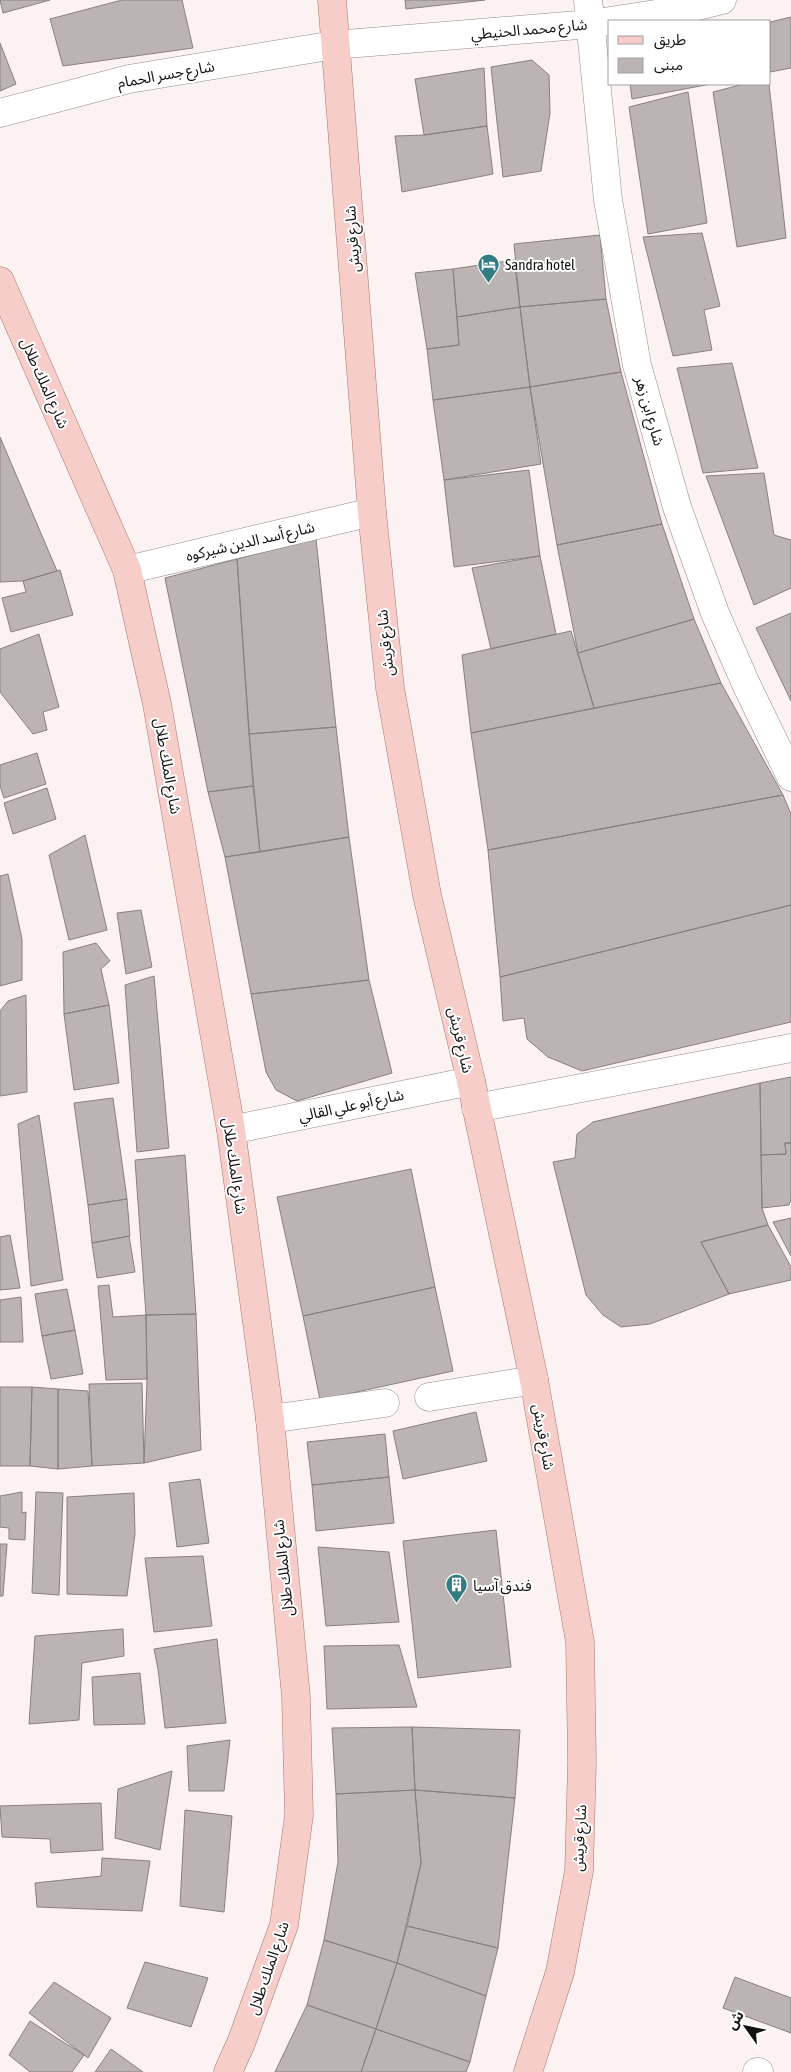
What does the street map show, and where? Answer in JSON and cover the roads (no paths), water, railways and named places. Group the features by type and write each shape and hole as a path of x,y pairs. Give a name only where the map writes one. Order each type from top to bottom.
{"main road":[{"name":"شارع قريش","path":"332,0 334,45 345,149 372,512 390,688 427,895 471,1081 534,1380 580,1642 582,1762 579,1870 560,1972 528,2072"},
{"name":"شارع الملك طلال","path":"0,281 127,570 157,704 231,1130 270,1419 296,1697 299,1814 284,1925 242,2043 228,2072"}],"street":[{"name":"شارع محمد الحنيطي","path":"334,45 590,12 682,10 722,0"},
{"name":"شارع ابن زهر","path":"590,12 608,200 637,365 677,507 715,613 746,684 791,777"},
{"name":"شارع جسر الحمام","path":"0,113 129,79 334,45"},
{"name":"شارع أسد الدين شيركوه","path":"127,570 372,512"},
{"path":"476,1108 791,1048"},
{"name":"شارع أبو علي القالي","path":"231,1130 471,1081"},
{"path":"429,1397 534,1380"},
{"path":"270,1419 385,1403"}],"place":[{"name":"Sandra hotel","path":"489,283"},
{"name":"فندق آسيا","path":"457,1604"}]}
